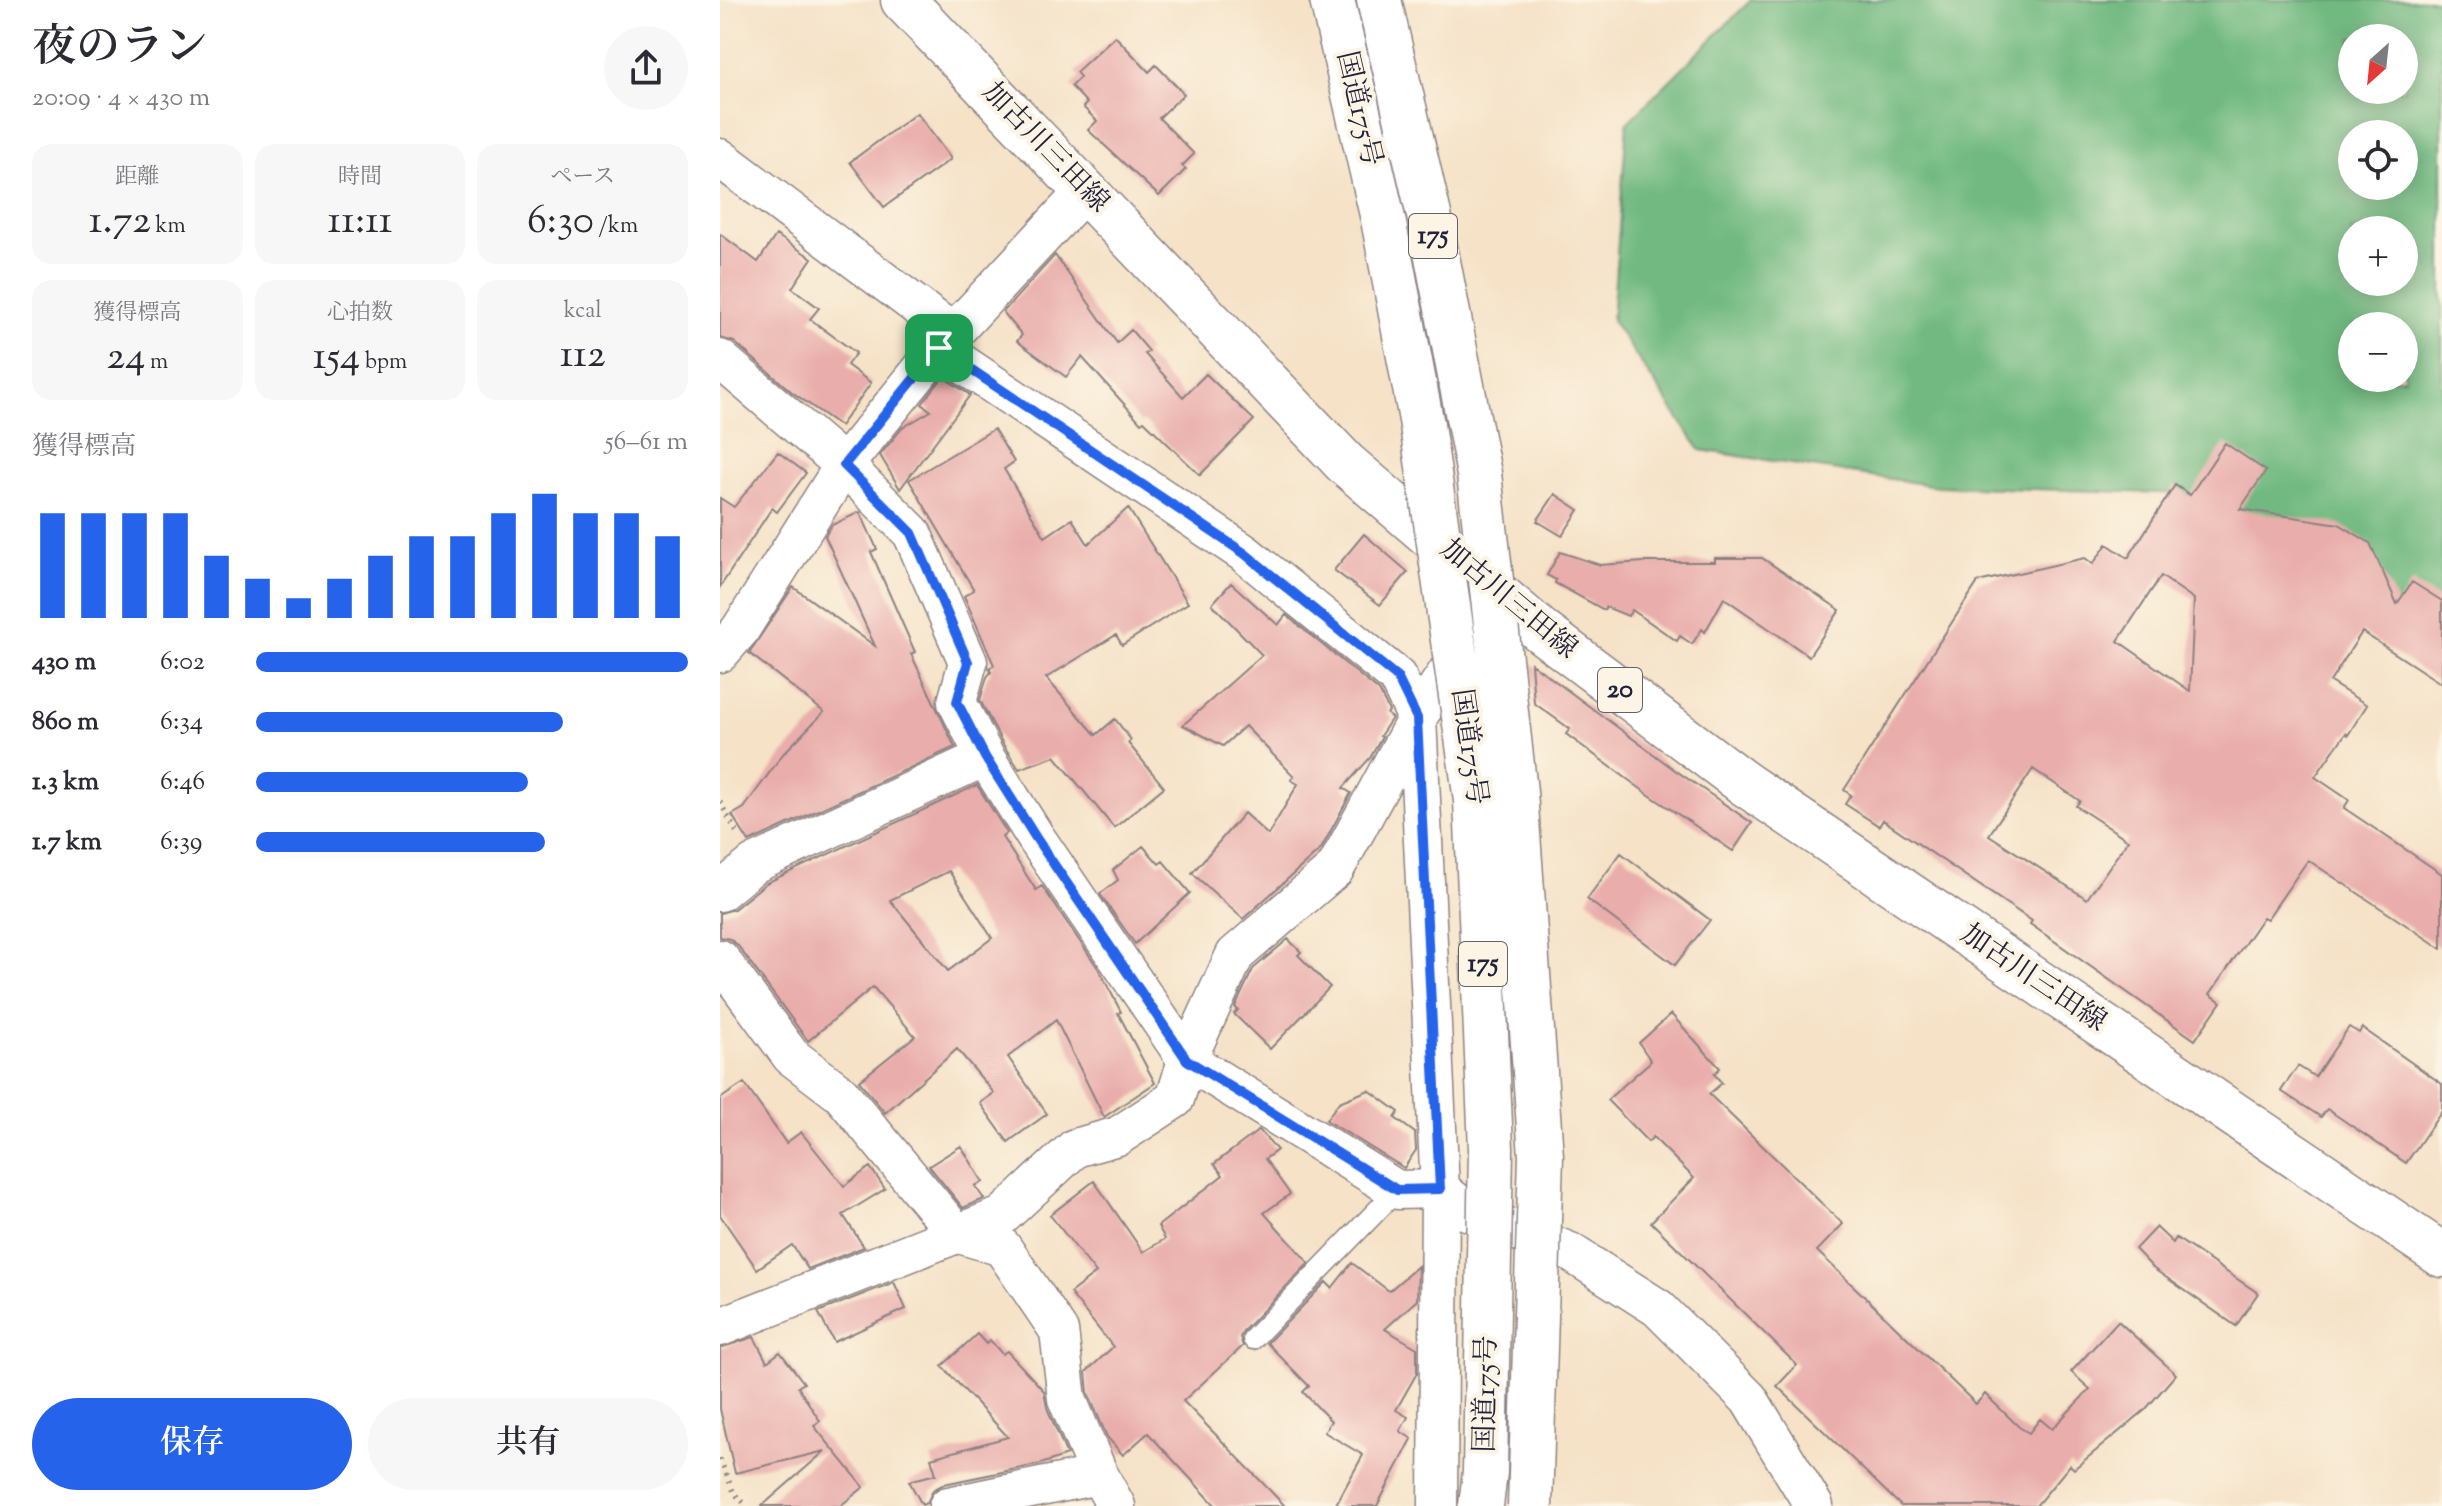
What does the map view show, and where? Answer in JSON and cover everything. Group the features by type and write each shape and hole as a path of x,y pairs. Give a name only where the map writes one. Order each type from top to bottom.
{"main road":[{"name":"加古川三田線","path":"903,0 1345,463 1541,631 1745,784 2442,1255"},
{"name":"国道175号","path":"1332,0 1383,219 1422,425 1476,800 1491,1149 1485,1472 1481,1506"},
{"name":"国道175号","path":"1379,0 1429,215 1479,474 1515,792 1541,1156 1530,1506"}],"street":[{"path":"720,158 946,341 1244,553 1397,677 1417,718 1440,1189 1438,1506"},
{"path":"727,633 844,465 946,341 1086,190"},
{"path":"720,359 844,465 912,533 968,662 957,702 985,757 1036,838 1187,1060 1397,1190 1440,1189 1467,1211 1570,1252 1658,1308 1749,1399 1814,1506"},
{"path":"720,1327 1002,1216 1075,1148 1118,1136 1175,1099 1187,1060 1235,955 1335,869 1417,718 1468,641"},
{"path":"720,892 754,864 985,757"},
{"path":"720,959 791,1056 841,1094 956,1233 1002,1247 1059,1331 1067,1399 1107,1491 948,1506"}],"lane":[{"path":"1253,1339 1397,1190"}],"path":[{"path":"720,1459 734,1493 747,1506"}],"green space":[{"path":"1751,0 2442,0 2442,651 2222,495 1937,486 1700,450 1612,320 1627,123"}],"building":[{"path":"1115,36 1149,72 1156,65 1184,94 1159,118 1194,154 1182,166 1186,169 1159,196 1088,130 1097,121 1083,107 1087,103 1071,86 1080,77 1076,72"},
{"path":"917,113 951,159 884,207 850,162"},
{"path":"720,234 758,262 776,235 812,258 792,288 819,308 810,319 856,353 847,365 871,383 840,426 792,392 734,342 720,338"},
{"path":"1055,255 1117,343 1131,330 1149,351 1145,354 1183,397 1206,374 1254,420 1200,475 1144,421 1141,423 1082,357 1066,377 1017,341 1022,335 1003,312"},
{"path":"943,377 970,395 900,489 880,455 902,428 931,411 922,404"},
{"path":"994,429 1014,462 1004,469 1045,537 1072,519 1088,544 1128,508 1188,603 1122,645 1116,635 1046,678 1096,735 1115,719 1131,740 1128,743 1164,787 1114,828 1055,756 1019,769 1004,746 980,700 991,672 989,668 994,665 964,596 974,590 909,480"},
{"path":"2225,443 2266,471 2240,509 2339,524 2370,543 2397,604 2412,582 2442,601 2442,684 2362,632 2330,682 2367,705 2315,777 2349,800 2344,808 2442,874 2442,949 2308,860 2267,919 2263,917 2210,994 2221,1002 2195,1040 2030,924 2032,921 1883,820 1879,826 1845,804 1851,795 1844,790 1978,582 2085,558 2093,564 2107,544 2128,558 2175,485 2190,495","holes":["2161,576 2194,599 2190,691 2118,641","2033,769 2080,801 2076,806 2128,840 2087,899 1989,835"]},
{"path":"778,452 806,473 777,512 772,508 720,587 720,498 734,507"},
{"path":"1555,494 1579,510 1562,536 1537,521"},
{"path":"860,512 877,549 871,552 915,652 911,654 955,747 749,842 732,815 744,808 783,754 824,712 749,653 793,587 875,646 825,536 832,525"},
{"path":"1364,534 1408,572 1380,605 1334,570"},
{"path":"1560,552 1600,565 1762,558 1840,610 1809,656 1724,598 1705,632 1702,629 1692,644 1680,636 1677,641 1632,610 1628,616 1606,607 1604,610 1555,583 1556,580 1547,575"},
{"path":"1231,583 1278,625 1286,615 1379,691 1389,711 1387,714 1392,718 1370,758 1343,788 1351,793 1321,849 1243,919 1192,873 1244,813 1268,835 1298,784 1291,780 1294,776 1245,726 1223,746 1183,725 1262,655 1212,604"},
{"path":"1531,663 1752,823 1733,851 1566,734 1570,729 1534,703"},
{"path":"977,785 1007,833 1002,837 1036,890 1042,886 1100,971 1155,1083 1104,1117 1056,1020 1008,1057 1047,1114 1008,1142 980,1103 994,1093 957,1049 885,1113 859,1081 915,1036 873,987 808,1041 738,946 730,939 720,937 720,913 734,909 766,883","holes":["949,871 992,938 948,971 890,900"]},
{"path":"1143,846 1159,864 1163,861 1190,893 1135,944 1100,894 1118,880 1113,870"},
{"path":"1621,853 1710,920 1675,965 1587,899"},
{"path":"1288,939 1301,952 1298,955 1330,987 1270,1049 1234,1014 1238,1010 1235,1007 1253,969"},
{"path":"1671,1014 1720,1068 1714,1074 1722,1083 1709,1094 1843,1224 1817,1251 1976,1404 1985,1394 2029,1433 2040,1419 2052,1429 2090,1389 2071,1372 2118,1321 2176,1374 2145,1410 2074,1469 2070,1465 2036,1506 1901,1506 1777,1386 1797,1365 1651,1222 1694,1178 1653,1137 1648,1142 1607,1100 1651,1061 1639,1043"},
{"path":"2349,1027 2359,1033 2362,1028 2442,1084 2442,1111 2406,1163 2327,1109 2321,1117 2281,1091 2298,1066 2315,1077"},
{"path":"744,1083 786,1143 801,1132 844,1186 870,1167 885,1189 843,1215 864,1247 808,1269 792,1245 757,1269 720,1215 720,1099"},
{"path":"1369,1090 1399,1112 1395,1118 1415,1133 1416,1150 1404,1168 1326,1120 1339,1102"},
{"path":"1259,1130 1277,1150 1265,1159 1290,1194 1264,1213 1309,1263 1244,1330 1240,1337 1243,1346 1183,1401 1285,1506 1216,1506 1148,1433 1123,1455 1107,1437 1088,1393 1086,1372 1113,1347 1070,1293 1096,1273 1050,1215 1094,1181 1143,1252 1165,1239 1158,1226 1223,1175 1214,1164"},
{"path":"961,1146 983,1182 975,1186 984,1199 963,1208 929,1166"},
{"path":"2156,1227 2173,1243 2176,1238 2258,1293 2236,1326 2154,1269 2135,1249"},
{"path":"1352,1263 1389,1291 1418,1266 1417,1300 1385,1329 1417,1348 1417,1373 1396,1410 1408,1417 1400,1431 1412,1439 1377,1506 1335,1506 1363,1455 1324,1432 1331,1421 1303,1392 1309,1386 1267,1343 1326,1282 1332,1288"},
{"path":"894,1282 906,1309 834,1342 818,1312"},
{"path":"977,1334 986,1344 990,1340 1002,1354 1007,1351 1044,1391 1047,1408 1067,1455 1041,1464 944,1484 933,1490 927,1503 922,1505 909,1481 936,1474 931,1458 1008,1437 942,1366"},
{"path":"754,1337 767,1362 780,1352 804,1383 798,1387 820,1421 814,1426 864,1487 840,1506 762,1506 825,1451 735,1473 720,1409 720,1348"}],"route":[{"path":"939,348 1244,553 1397,677 1417,718 1440,1189 1397,1190 1187,1060 1036,838 985,757 957,702 968,662 912,533 844,465 939,348"}]}
